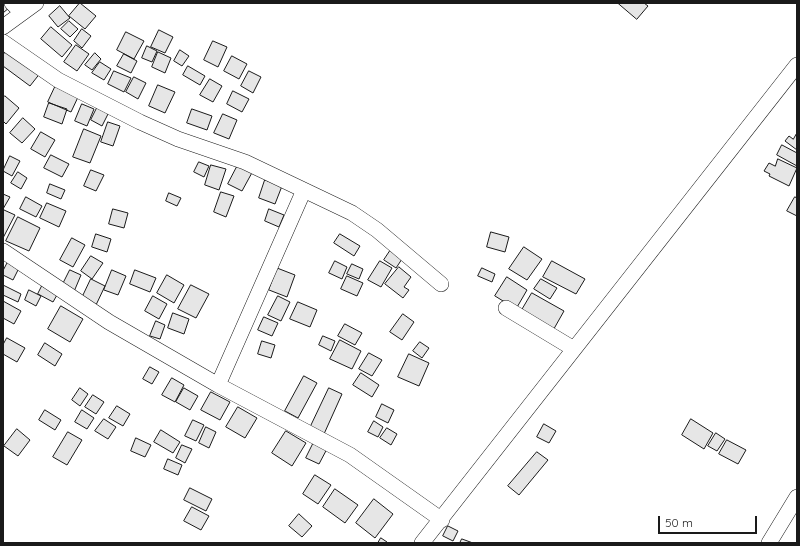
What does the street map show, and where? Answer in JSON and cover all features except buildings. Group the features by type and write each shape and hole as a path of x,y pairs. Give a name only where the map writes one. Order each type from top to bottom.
{"street":[{"path":"3,27 17,8 36,3"},
{"path":"3,42 58,80 133,119 178,139 245,162 364,220 441,284"},
{"path":"422,543 442,520 797,65"},
{"path":"218,385 304,190"},
{"path":"3,251 84,307 218,385 350,455 442,520"},
{"path":"506,308 574,349"},
{"path":"769,543 797,497"}]}
